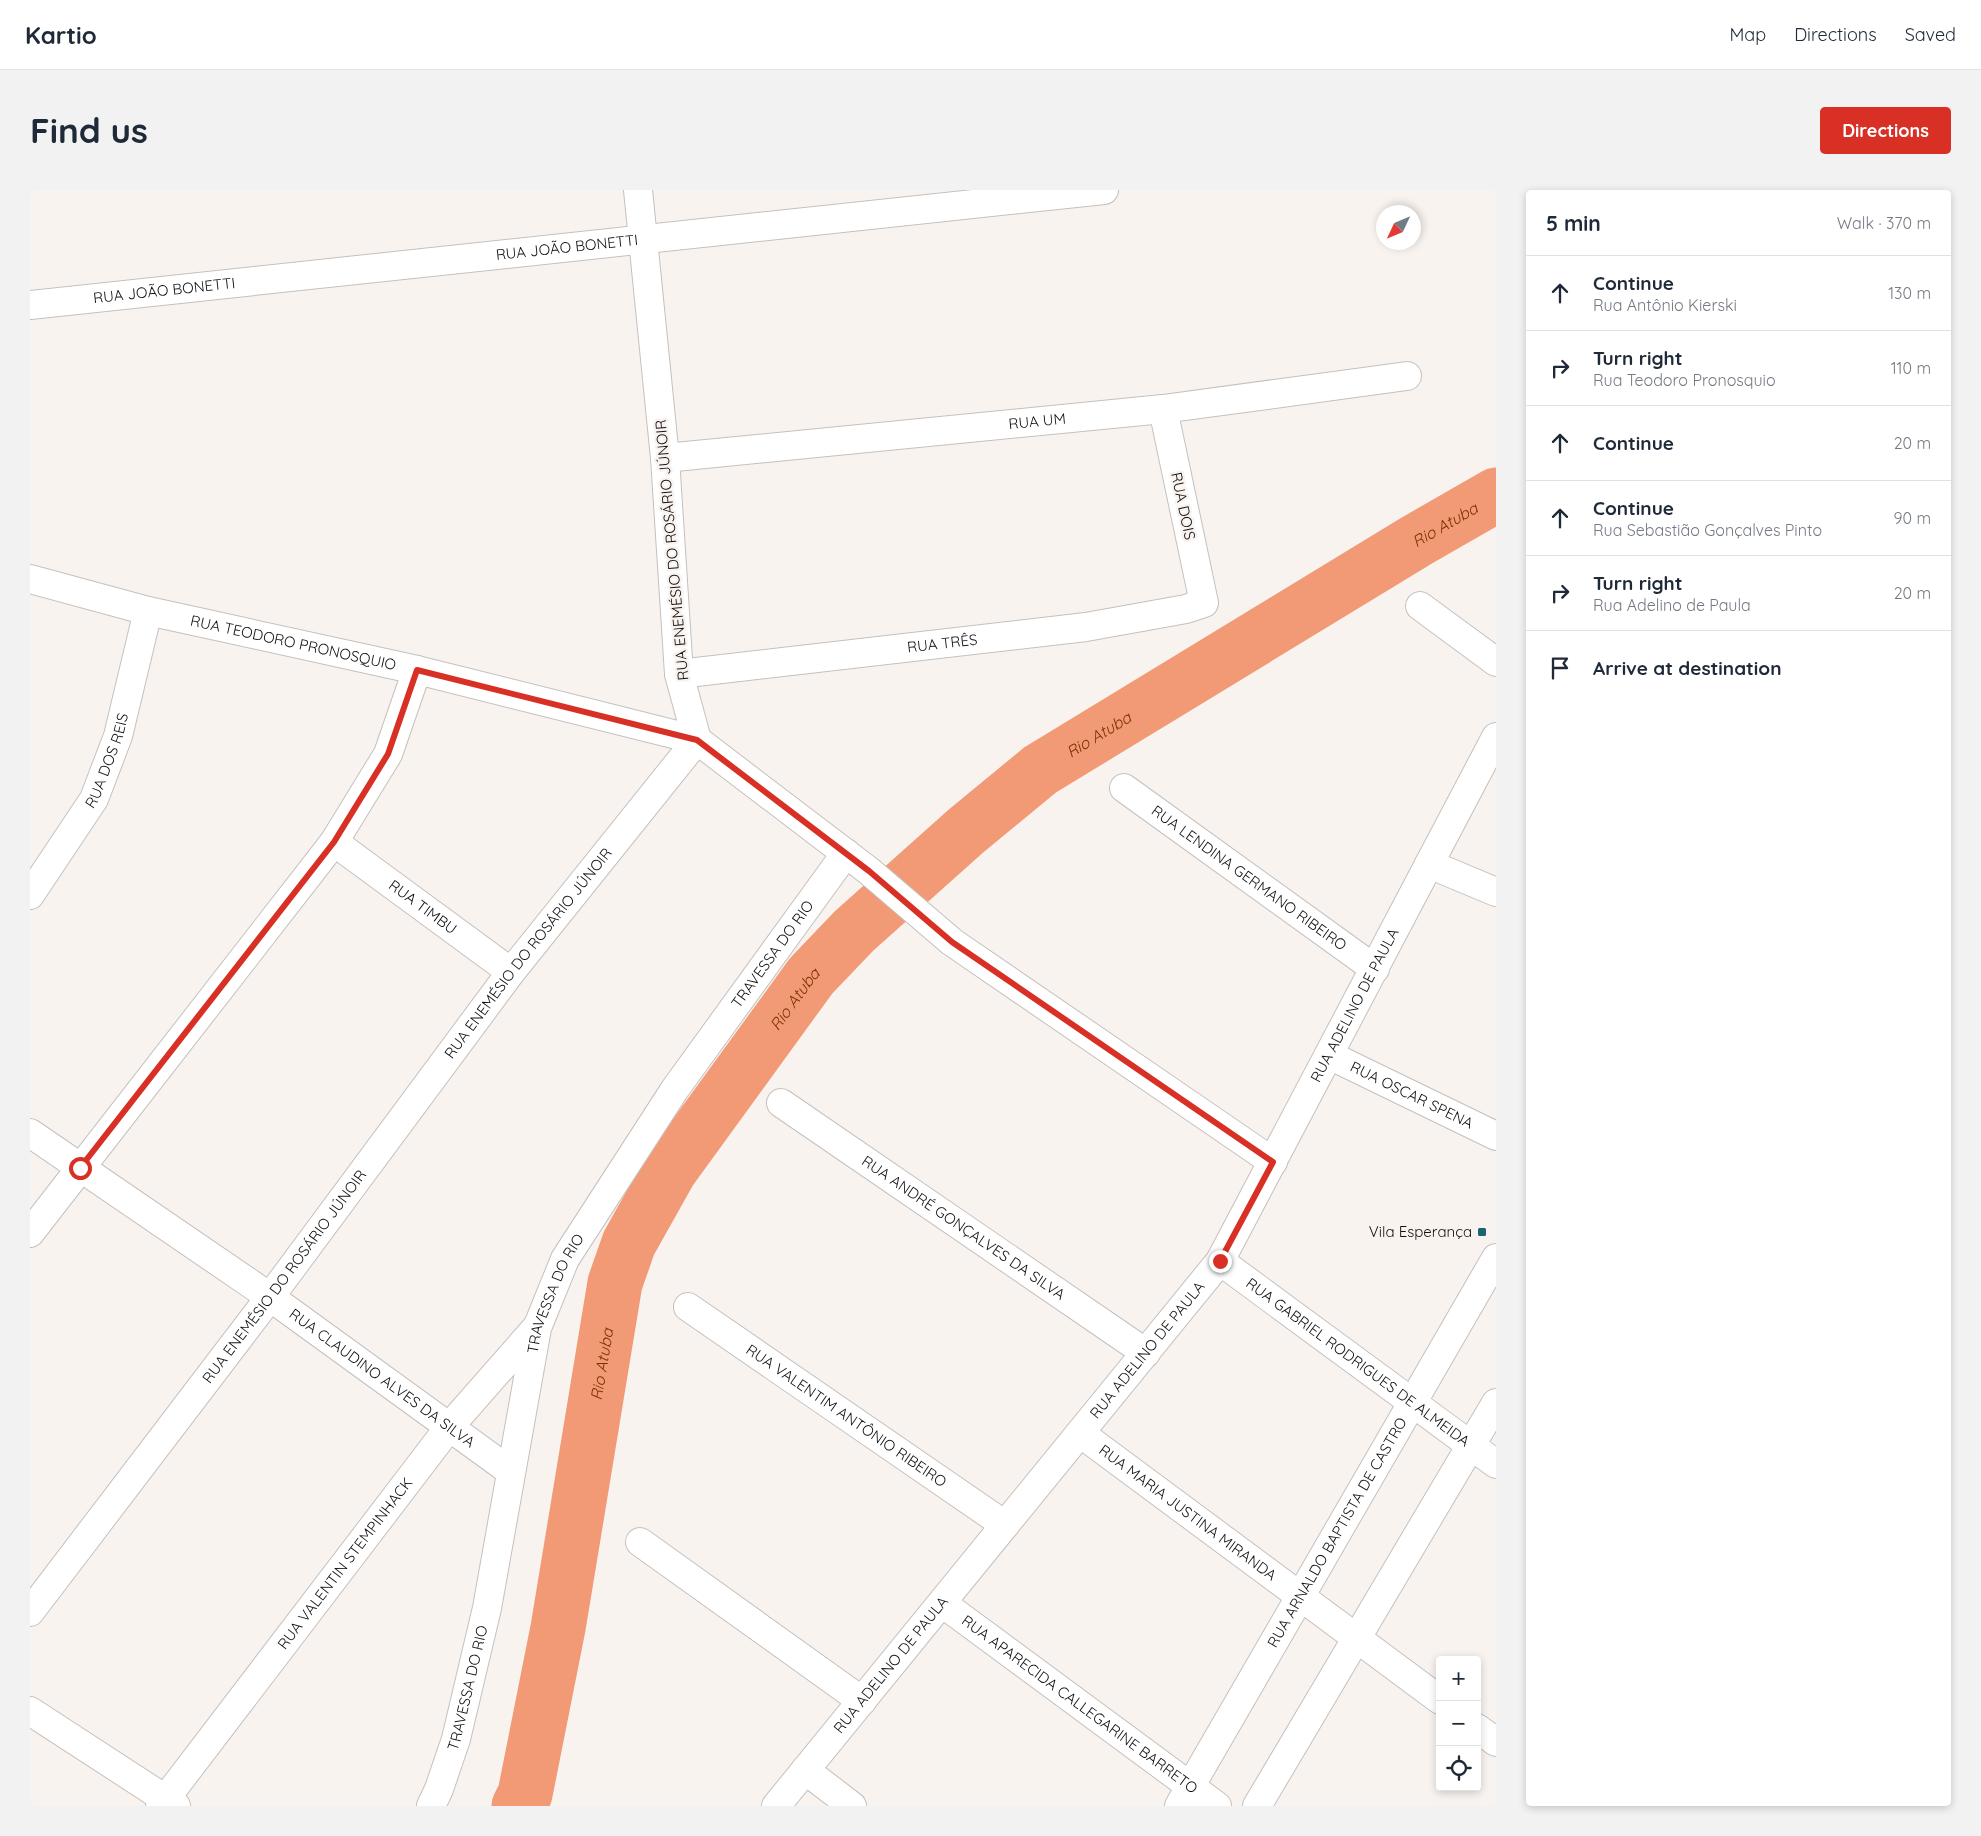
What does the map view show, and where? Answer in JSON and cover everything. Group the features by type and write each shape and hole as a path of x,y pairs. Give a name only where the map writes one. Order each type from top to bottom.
{"street":[{"name":"RUA ENEMÉSIO DO ROSÁRIO JÚNOIR","path":"30,1612 270,1297 511,972 697,740 679,674 665,458 638,190"},
{"name":"RUA JOÃO BONETTI","path":"30,305 1104,190"},
{"name":"RUA UM","path":"665,458 1163,408 1407,376"},
{"name":"RUA DOIS","path":"1163,408 1204,603"},
{"name":"RUA TEODORO PRONOSQUIO","path":"30,578 148,611 417,670 697,740 869,871 937,931 1273,1162"},
{"name":"RUA TRÊS","path":"679,674 1086,627 1186,609 1204,603"},
{"path":"1420,606 1496,662"},
{"name":"RUA DOS REIS","path":"30,895 94,800 118,736 148,611"},
{"path":"30,1233 334,842 388,754 417,670"},
{"name":"RUA ADELINO DE PAULA","path":"776,1806 1220,1261 1496,738"},
{"name":"RUA LENDINA GERMANO RIBEIRO","path":"1124,788 1375,968"},
{"name":"RUA TIMBU","path":"334,842 511,972"},
{"name":"TRAVESSA DO RIO","path":"431,1806 439,1789 460,1720 487,1608 537,1328 565,1259 670,1097 846,853"},
{"path":"1429,864 1496,892"},
{"name":"RUA OSCAR SPENA","path":"1329,1055 1496,1136"},
{"name":"RUA ANDRÉ GONÇALVES DA SILVA","path":"782,1103 1146,1353"},
{"name":"RUA CLAUDINO ALVES DA SILVA","path":"30,1133 270,1297 510,1471"},
{"name":"RUA ARNALDO BAPTISTA DE CASTRO","path":"1185,1796 1496,1258"},
{"name":"RUA GABRIEL RODRIGUES DE ALMEIDA","path":"1220,1261 1496,1464"},
{"name":"RUA VALENTIM ANTÔNIO RIBEIRO","path":"688,1307 1005,1525"},
{"name":"RUA VALENTIN STEMPINHACK","path":"167,1804 450,1426 537,1328"},
{"path":"1258,1806 1496,1403"},
{"name":"RUA MARIA JUSTINA MIRANDA","path":"1080,1433 1436,1697"},
{"path":"640,1542 862,1701"},
{"name":"RUA APARECIDA CALLEGARINE BARRETO","path":"942,1603 1185,1796 1217,1806"},
{"path":"30,1711 167,1804"},
{"path":"1481,1731 1496,1742"},
{"path":"805,1770 852,1806"}],"waterway":[{"name":"Rio Atuba","path":"519,1806 525,1794 558,1628 615,1283 629,1243 670,1170 811,976 854,931 966,831 1040,770 1416,541 1496,495"}],"place":[{"name":"Vila Esperança","path":"1482,1232"}],"route":[{"path":"80,1168 334,842 388,754 417,670 697,740 869,871 952,942 1273,1162 1220,1261"}]}
